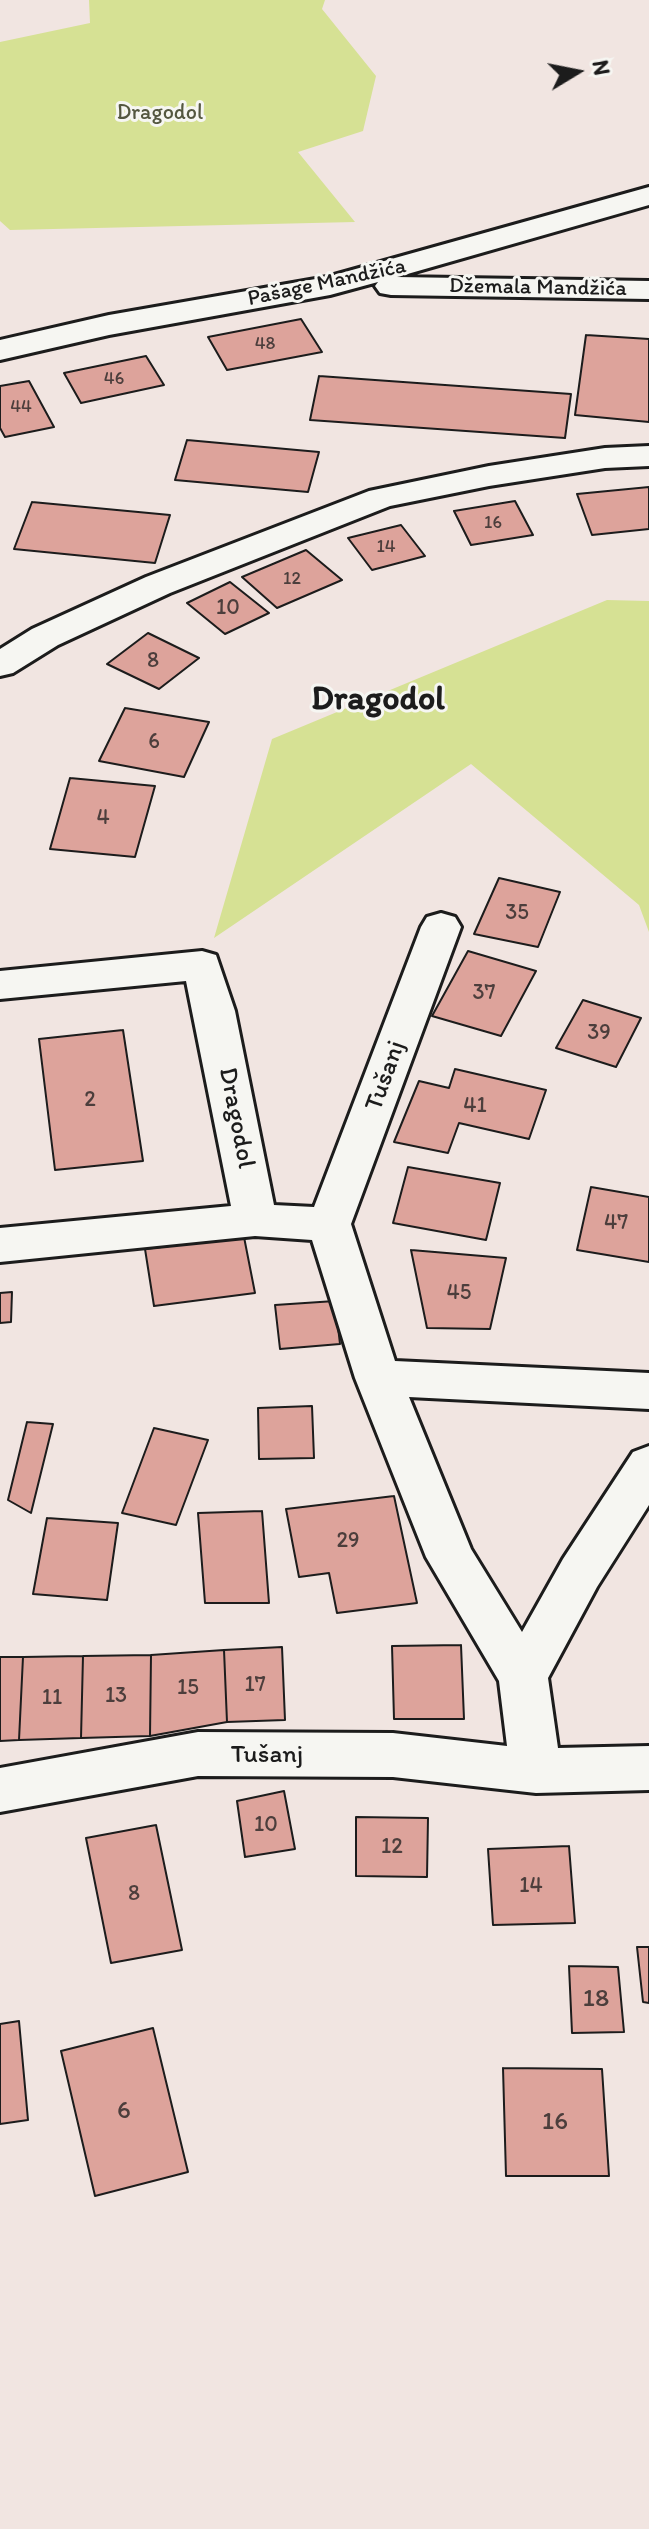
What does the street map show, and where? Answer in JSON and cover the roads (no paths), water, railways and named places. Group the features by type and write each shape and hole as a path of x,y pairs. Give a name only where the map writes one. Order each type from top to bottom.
{"street":[{"name":"Pašage Mandžića","path":"0,350 96,327 330,286 649,196"},
{"name":"Džemala Mandžića","path":"330,286 649,290"},
{"path":"0,665 45,637 158,585 381,498 576,462 649,456"},
{"name":"Tušanj","path":"329,1224 441,927"},
{"name":"Dragodol","path":"0,985 202,965 215,1011 255,1220"},
{"path":"0,1245 255,1220 329,1224 378,1378 450,1557 523,1677 536,1771"},
{"path":"378,1378 649,1391"},
{"path":"523,1677 580,1573 649,1465"},
{"name":"Tušanj","path":"0,1790 198,1754 393,1755 536,1771 649,1768"}],"district":[{"name":"Dragodol","path":"378,700"}]}
